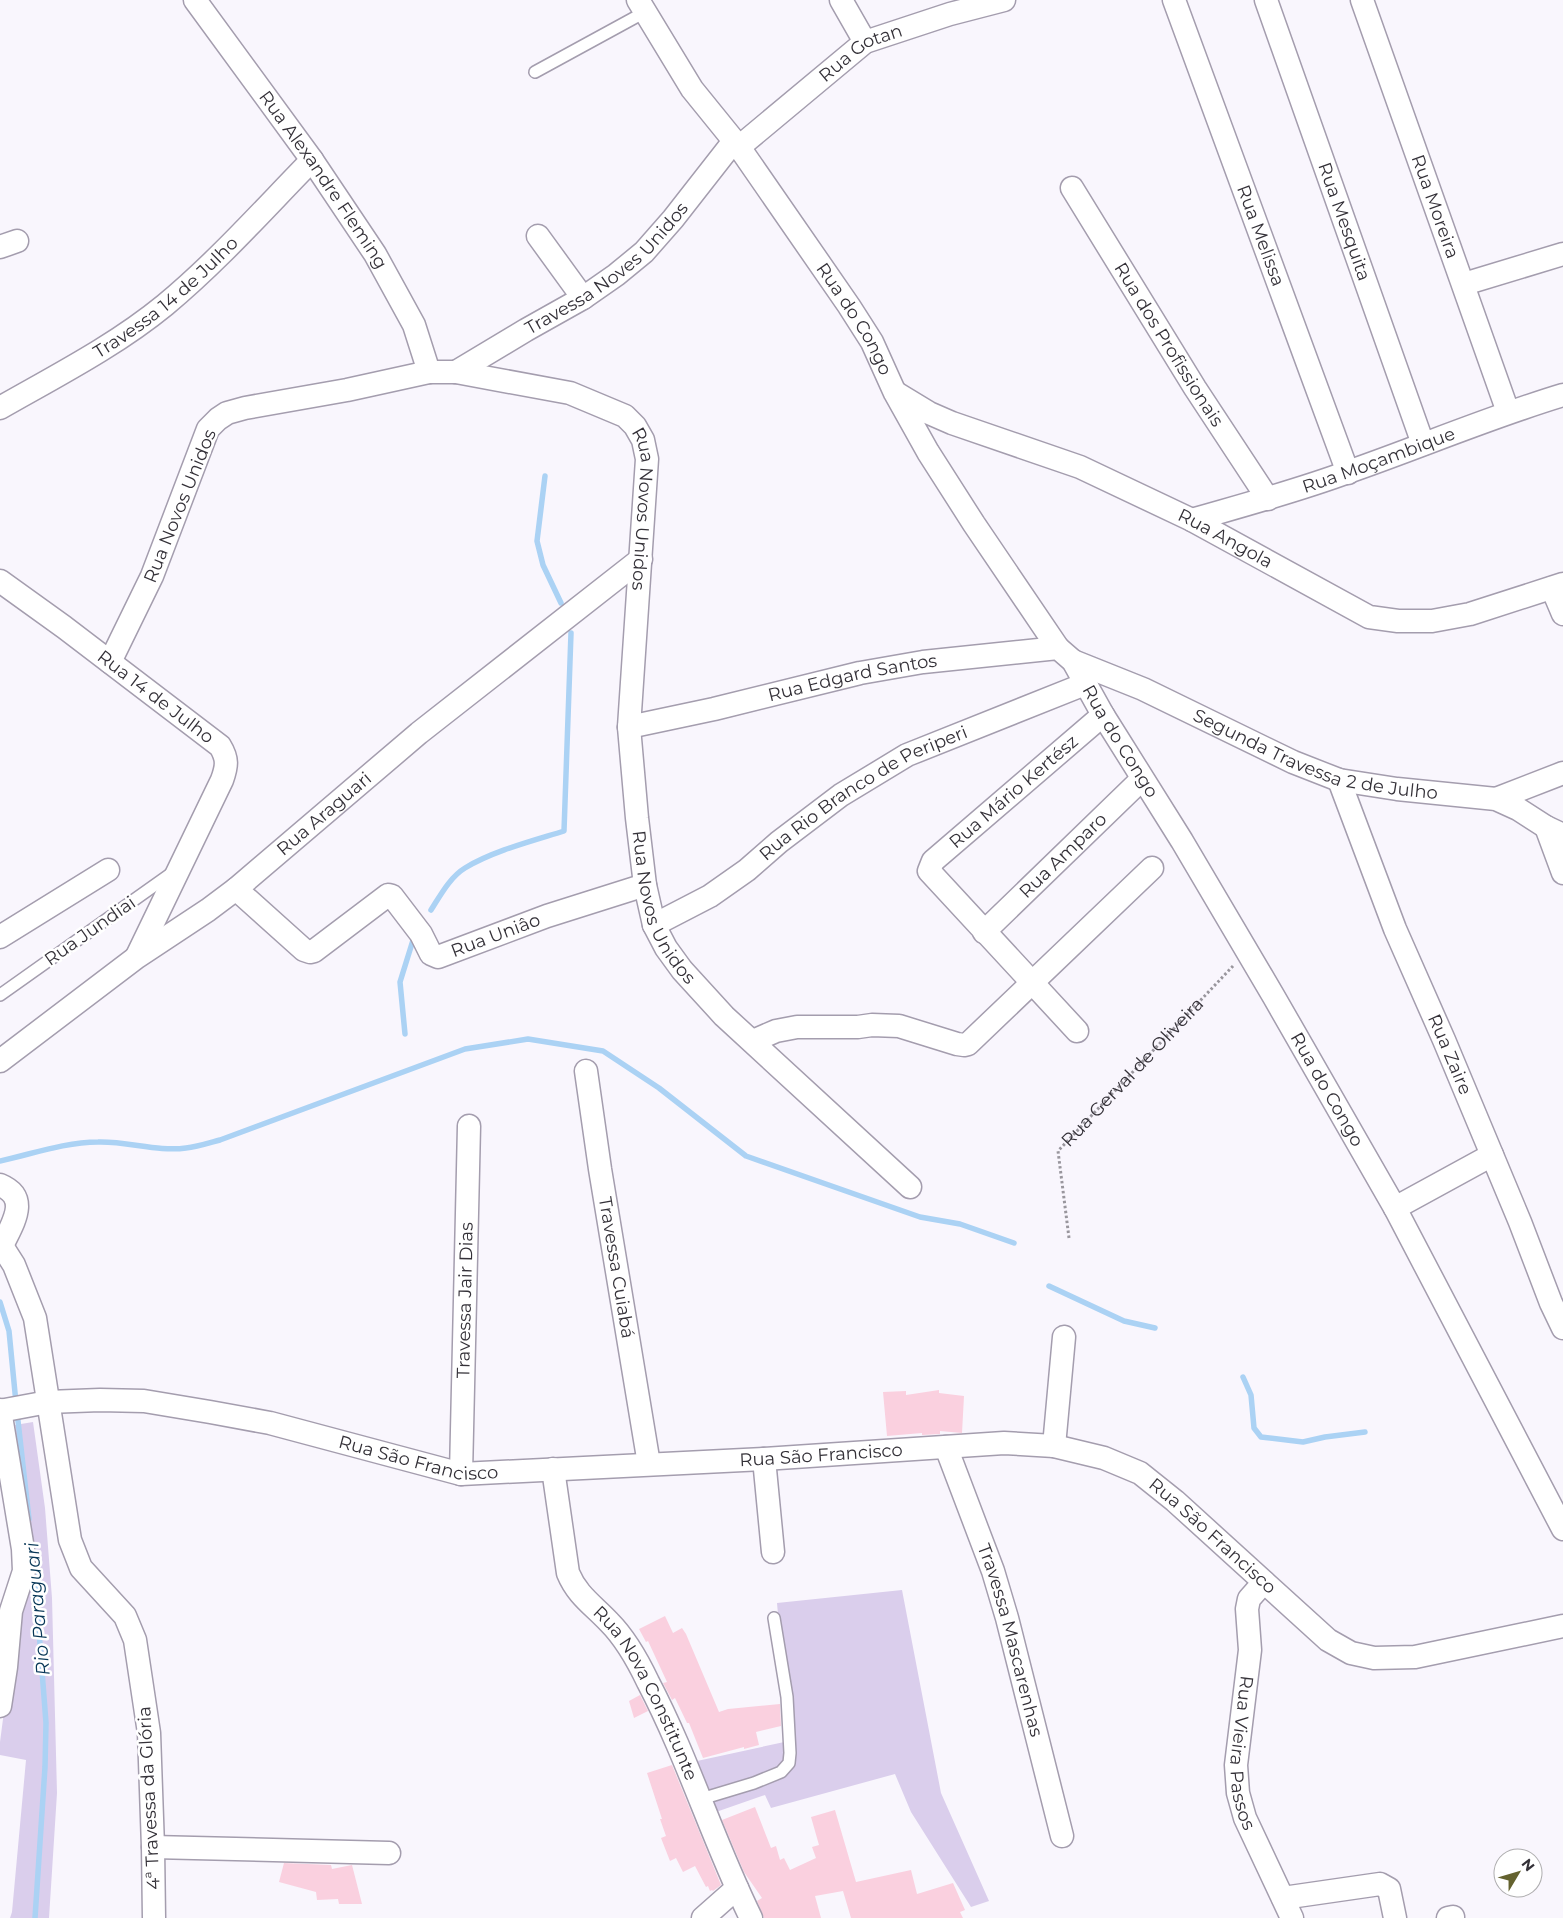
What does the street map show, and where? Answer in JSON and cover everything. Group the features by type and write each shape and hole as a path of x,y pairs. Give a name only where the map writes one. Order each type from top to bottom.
{"street":[{"name":"Rua Alexandre Fleming","path":"195,0 356,223 404,304 414,325 429,372"},
{"path":"841,0 865,42"},
{"name":"Rua Gotan","path":"737,144 865,42 950,14 1004,0"},
{"name":"Rua Melissa","path":"1174,0 1348,473"},
{"name":"Rua Mesquita","path":"1266,0 1423,444"},
{"name":"Rua Moreira","path":"1362,0 1508,412"},
{"name":"Rua do Congo","path":"641,6 692,88 737,144 872,342 895,393 928,452 953,492 1085,684 1182,841 1395,1208 1563,1529"},
{"name":"Travessa Noves Unidos","path":"456,372 583,298 616,275 644,252 737,144"},
{"name":"Travessa 14 de Julho","path":"0,408 121,337 164,306 207,268 312,160"},
{"name":"Rua dos Profissionais","path":"1072,188 1195,388 1268,499"},
{"path":"538,236 583,298"},
{"path":"1464,284 1563,254"},
{"name":"Rua Novos Unidos","path":"110,662 152,576 208,429 218,419 245,408 347,390 429,372 456,372 570,393 625,416 635,426 643,440 647,459 629,727 636,818 645,885 654,925 666,948 682,970 724,1016 910,1187"},
{"name":"Rua Angola","path":"895,393 929,413 952,423 1080,467 1192,520 1369,617 1398,621 1432,620 1470,614 1558,586"},
{"name":"Rua Moçambique","path":"1192,520 1268,499 1348,473 1508,412 1563,395"},
{"name":"Rua Araguari","path":"0,1061 137,957 236,889 419,733 641,560"},
{"name":"Rua 14 de Julho","path":"0,580 220,746 225,755 227,765 222,780 137,957"},
{"path":"1558,586 1563,614"},
{"name":"Rua Edgard Santos","path":"629,727 860,673 923,662 1065,654"},
{"name":"Segunda Travessa 2 de Julho","path":"1065,654 1143,689 1293,762 1339,780 1397,789 1496,799 1518,809 1554,831"},
{"name":"Rua Rio Branco de Periperi","path":"654,925 710,896 747,870 779,842 841,795 907,755 1085,684"},
{"name":"Rua Mário Kertész","path":"984,932 929,871 933,861 1103,715"},
{"path":"1496,799 1563,773"},
{"name":"Rua Amparo","path":"984,932 1142,779"},
{"name":"Rua Zaire","path":"1339,780 1395,929 1444,1040 1520,1222 1551,1303 1563,1328"},
{"path":"1554,831 1563,873"},
{"path":"753,1041 776,1031 797,1027 858,1027 872,1025 899,1026 964,1045 975,1038 1152,868"},
{"path":"0,937 108,870"},
{"name":"Rua Uniâo","path":"236,889 304,950 310,952 314,951 388,895 392,896 421,934 431,954 438,956 547,916 645,885"},
{"path":"984,932 1077,1032"},
{"name":"Travessa Cuiabá","path":"586,1071 600,1169 649,1464"},
{"name":"Travessa Jair Dias","path":"462,1474 469,1126"},
{"path":"1395,1208 1492,1154"},
{"path":"0,1185 12,1191 17,1201 17,1213 1,1244"},
{"name":"4ª Travessa da Glória","path":"1,1244 14,1265 35,1318 43,1358 45,1402 74,1553 89,1578 125,1616 135,1640 149,1733 154,1918"},
{"path":"1054,1446 1064,1337"},
{"name":"Rua São Francisco","path":"4,1410 45,1402 100,1400 144,1402 210,1412 270,1424 462,1474 764,1459 1004,1442 1054,1446 1104,1458 1140,1473 1175,1501 1328,1640 1351,1653 1374,1658 1415,1657 1563,1626"},
{"path":"0,1706 12,1611 24,1571 23,1549 4,1410"},
{"name":"Travessa Mascarenhas","path":"946,1447 993,1571 1007,1618 1062,1836"},
{"path":"764,1459 773,1552"},
{"name":"Rua Nova Constitunte","path":"553,1469 568,1573 573,1586 610,1622 628,1646 648,1681 682,1751 736,1888 751,1918"},
{"name":"Rua Vieira Passos","path":"1264,1582 1250,1599 1247,1608 1250,1650 1236,1765 1238,1793 1245,1818 1292,1918"},
{"path":"153,1847 388,1852"},
{"path":"1283,1898 1380,1884 1388,1889 1395,1918"},
{"path":"703,1918 736,1888"}],"lane":[{"path":"535,72 641,6"},
{"name":"Rua Jundiai","path":"0,995 180,867"},
{"path":"701,1800 781,1772 789,1763 788,1697 774,1618"}],"path":[{"name":"Rua Gerval de Oliveira","path":"1069,1238 1058,1152 1247,951"}],"shaded area":[{"path":"33,1422 45,1508 52,1598 57,1793 49,1918 10,1918 26,1760 0,1755 0,1742 17,1612 32,1585 15,1425"},
{"path":"902,1590 941,1793 989,1901 971,1907 911,1812 895,1774 771,1808 765,1795 716,1812 697,1761 789,1741 777,1603"}],"building":[{"path":"939,1390 939,1393 964,1396 962,1433 940,1431 940,1434 922,1435 922,1433 887,1436 883,1392 906,1391 906,1395"},
{"path":"665,1616 673,1633 682,1628 686,1634 719,1712 728,1709 780,1704 781,1726 756,1732 759,1745 703,1758 689,1723 687,1723 675,1698 672,1700 663,1683 667,1682 648,1641 646,1642 639,1629"},
{"path":"640,1695 648,1711 634,1718 629,1701"},
{"path":"672,1765 721,1885 713,1891 710,1891 708,1886 706,1887 695,1866 683,1872 676,1858 670,1861 661,1838 666,1836 647,1773"},
{"path":"755,1807 771,1848 776,1846 780,1860 784,1858 790,1870 816,1858 812,1847 819,1845 811,1817 835,1810 856,1882 911,1870 917,1894 953,1883 965,1910 960,1912 963,1918 851,1918 843,1891 815,1896 821,1918 764,1918 757,1901 762,1898 744,1872 722,1820"},
{"path":"284,1863 331,1865 332,1869 352,1865 362,1904 339,1904 338,1899 317,1900 316,1892 279,1882"}],"waterway":[{"path":"545,476 537,541 543,565 561,603"},
{"path":"431,910 450,882 465,868 500,851 564,831 571,633"},
{"path":"405,1034 400,982 414,937"},
{"path":"0,1161 61,1146 86,1143 109,1142 165,1149 199,1146 220,1140 465,1049 528,1039 603,1051 659,1088 746,1156 920,1217 960,1224 1014,1243"},
{"path":"1049,1286 1124,1321 1155,1328"},
{"name":"Rio Paraguari","path":"0,1302 9,1331 16,1403"},
{"path":"1243,1377 1251,1395 1254,1428 1261,1437 1303,1442 1365,1432"},
{"name":"Rio Paraguari","path":"17,1412 29,1519"},
{"name":"Rio Paraguari","path":"34,1566 46,1723 35,1918"}]}
